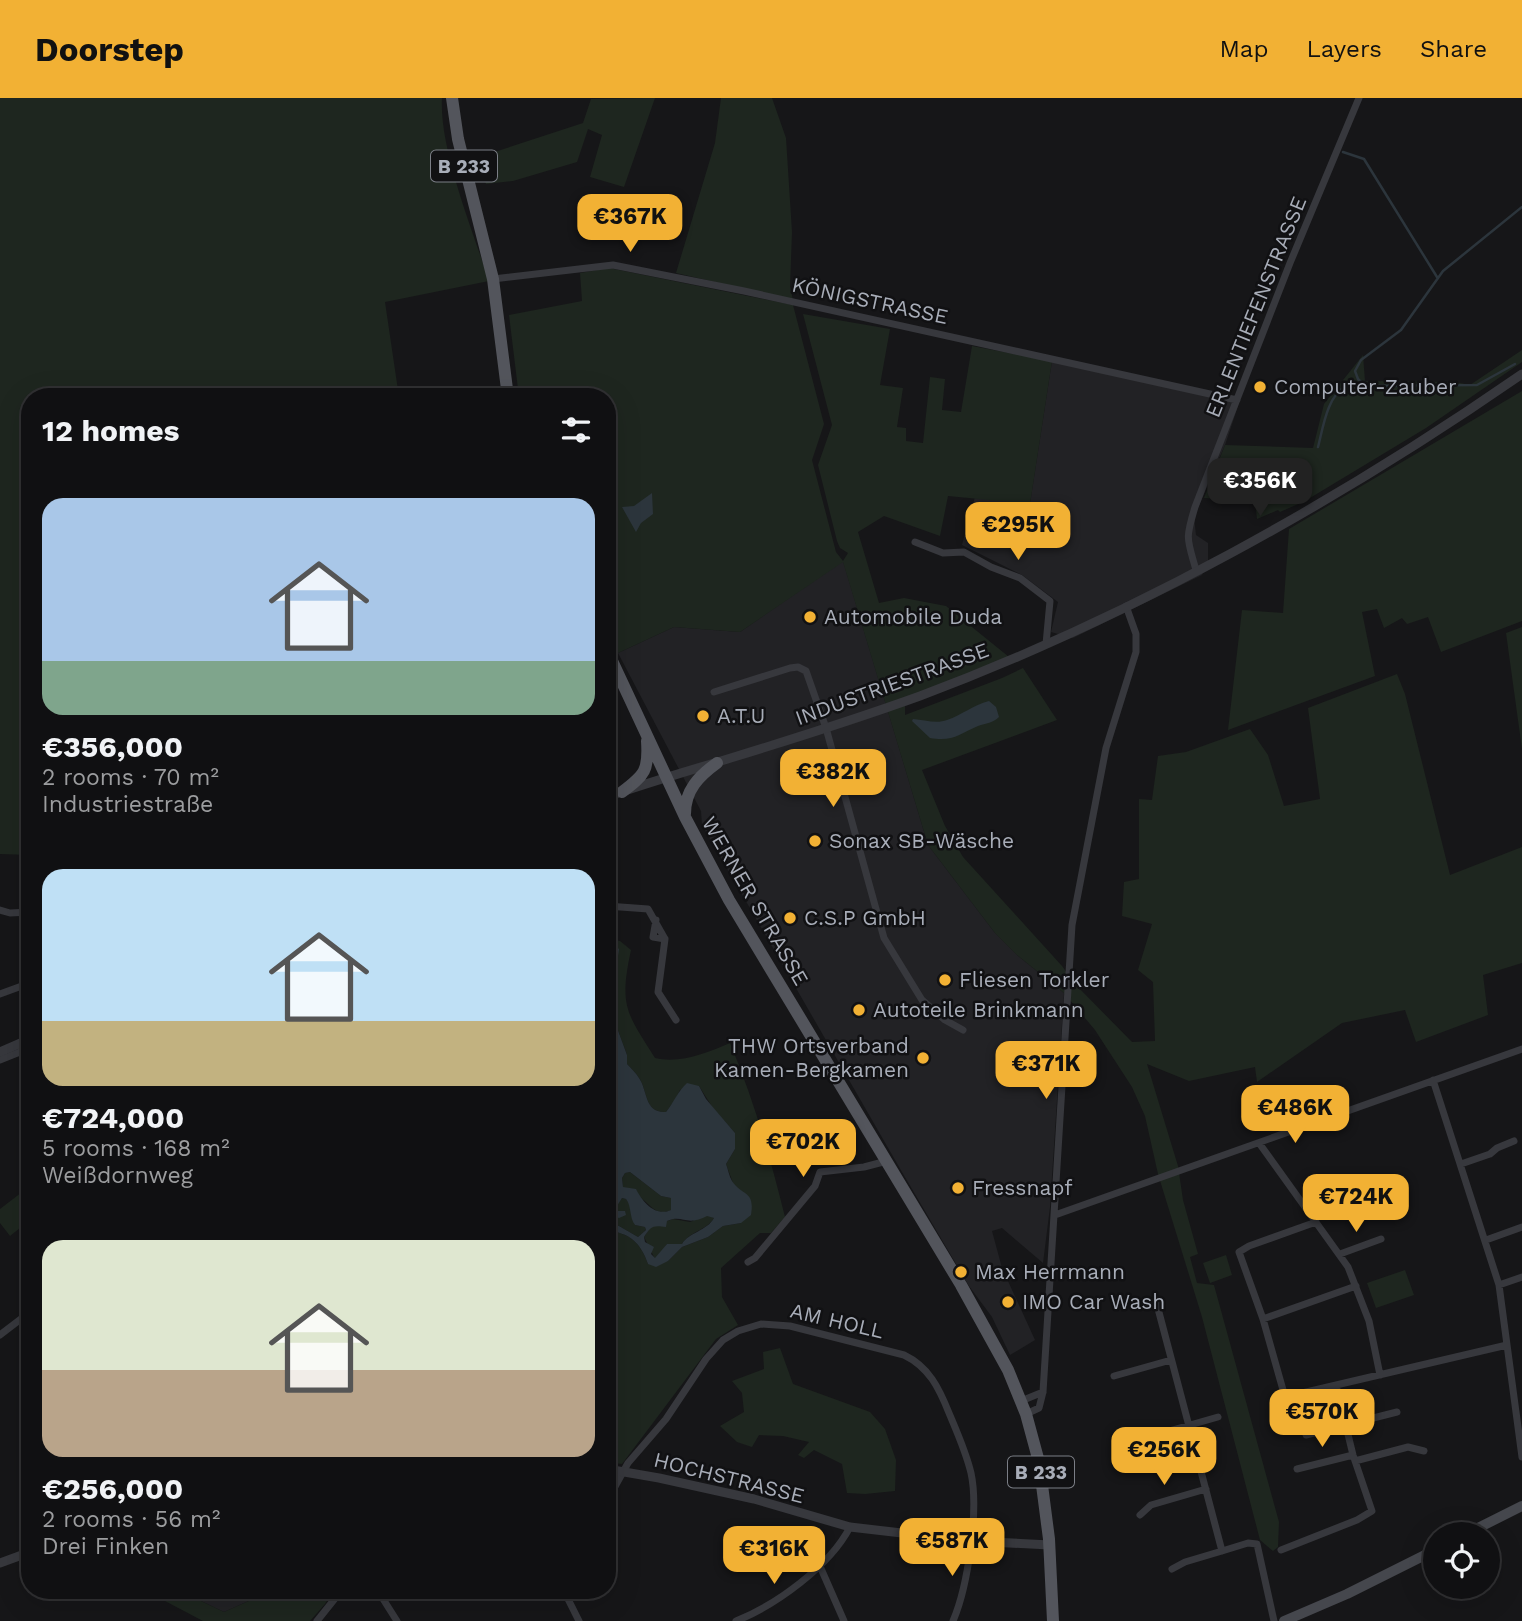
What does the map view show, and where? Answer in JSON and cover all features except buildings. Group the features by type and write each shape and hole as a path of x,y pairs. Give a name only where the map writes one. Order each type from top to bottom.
{"main road":[{"name":"B 233","path":"452,98 458,139 493,279 507,388"},
{"name":"WERNER STRASSE","path":"616,669 685,817 729,900 986,1328 1021,1401 1040,1462 1050,1545 1053,1621"},
{"path":"622,792 645,772 648,754 646,733"},
{"path":"685,817 685,804 693,784 717,763"},
{"path":"1490,1522 1522,1506"},
{"path":"1284,1621 1347,1594 1423,1556"}],"street":[{"name":"ERLENTIEFENSTRASSE","path":"1196,570 1187,543 1187,534 1290,263 1359,98"},
{"name":"KÖNIGSTRASSE","path":"493,279 613,265 1237,400"},
{"name":"INDUSTRIESTRASSE","path":"616,794 919,696 1126,606 1376,470 1522,374"},
{"path":"915,542 943,554 964,552 991,567 1020,578 1050,601 1046,643"},
{"path":"1026,1414 1039,1408 1043,1392 1072,925 1106,748 1136,652 1136,634 1126,606"},
{"path":"715,692 798,667 809,675 884,938 922,1000 945,1020 963,1030"},
{"path":"616,907 648,909 656,919 665,939 658,992 676,1020"},
{"path":"0,910 10,914 21,913"},
{"path":"0,994 21,986"},
{"path":"0,1052 21,1043"},
{"path":"1055,1215 1522,1049"},
{"path":"0,1060 21,1052"},
{"path":"1433,1080 1499,1285 1522,1457"},
{"path":"1461,1164 1490,1154 1514,1141"},
{"path":"1259,1143 1348,1266 1369,1321 1380,1375"},
{"path":"748,1262 755,1258 815,1186 820,1172 864,1167 887,1161"},
{"path":"1306,1206 1370,1181"},
{"path":"1316,1222 1249,1246 1240,1252 1263,1318 1285,1397 1507,1345"},
{"path":"1486,1240 1522,1227"},
{"path":"1340,1254 1381,1240"},
{"path":"1499,1285 1522,1277"},
{"path":"1263,1318 1356,1286"},
{"path":"1156,1301 1222,1551"},
{"path":"0,1335 21,1319"},
{"name":"AM HOLL","path":"616,1485 628,1463 666,1419 706,1359 723,1340 738,1331 772,1324 790,1326 904,1355 926,1370 939,1390 966,1455 971,1476 971,1541 966,1581 953,1621"},
{"path":"1114,1376 1171,1360"},
{"path":"1281,1550 1357,1520 1372,1511 1354,1458 1336,1385"},
{"path":"1021,1401 1043,1392"},
{"path":"1306,1435 1398,1412"},
{"path":"1126,1443 1218,1417"},
{"path":"1297,1469 1408,1447 1424,1451"},
{"name":"HOCHSTRASSE","path":"616,1470 754,1499 850,1528 971,1541 1050,1545"},
{"path":"1140,1515 1151,1505 1206,1489"},
{"path":"736,1621 783,1597 839,1546 850,1528"},
{"path":"1172,1569 1185,1562 1248,1543 1257,1544 1274,1621"},
{"path":"0,1563 21,1555"},
{"path":"820,1564 844,1621"},
{"path":"317,1621 335,1599"},
{"path":"383,1599 397,1621"},
{"path":"568,1599 579,1621"}],"shaded area":[{"path":"0,98 442,98 451,165 489,281 385,302 398,388 21,388 21,855 0,854"},
{"path":"655,98 624,187 590,177 602,135 588,129 577,162 513,181 486,184 476,158 583,123 591,99"},
{"path":"721,98 772,98 786,138 792,232 790,287 793,300 676,273 715,143"},
{"path":"609,268 793,305 824,424 812,460 836,552 843,561 848,553 840,548 837,541 818,465 832,425 803,314 890,329 880,385 903,388 897,427 906,428 906,441 923,443 930,377 945,379 942,410 961,412 972,346 1052,361 1030,504 948,496 940,536 884,516 858,532 879,603 904,598 946,606 1014,661 905,704 905,715 1023,668 1057,720 922,770 945,826 963,857 1062,966 1075,984 1132,1042 1155,1041 1153,982 1138,970 1152,924 1122,916 1124,882 1139,879 1139,799 1152,800 1158,756 1186,752 1250,729 1268,755 1284,806 1320,799 1308,708 1397,674 1405,694 1450,875 1522,847 1522,963 1483,975 1488,1015 1416,1042 1405,1010 1342,1023 1257,1082 1255,1067 1189,1081 1147,1064 1178,1166 1183,1200 1198,1254 1190,1257 1197,1283 1214,1285 1279,1522 1278,1547 1273,1551 1260,1540 1202,1317 1158,1174 1145,1116 1132,1087 1095,1030 1064,993 1017,955 995,933 928,845 843,562 740,632 674,627 618,653 616,388 518,388 509,315 582,301 580,273"},
{"path":"1522,350 1522,362 1426,428 1305,501 1257,519 1255,501 1204,498 1225,445 1313,448 1324,404 1363,355 1365,381 1455,382 1470,385"},
{"path":"1052,361 1239,403 1225,445 1194,517 1196,535 1208,543 1208,561 1202,575 1073,638 1051,632 1058,602 1022,575 962,545 975,497 1030,503"},
{"path":"1522,391 1522,621 1441,652 1428,617 1407,624 1402,618 1384,628 1377,609 1362,612 1375,676 1228,730 1242,610 1283,613 1289,529"},
{"path":"652,493 653,514 641,523 636,532 622,507 634,506"},
{"path":"843,561 928,845 995,933 1017,955 1064,993 1050,1207 1043,1263 1002,1228 992,1231 1002,1268 1035,1340 1010,1355 992,1317 969,1286 702,825 701,811 618,653 674,627 740,632"},
{"path":"1522,627 1522,749 1506,633"},
{"path":"989,701 996,707 999,717 950,738 930,738 912,721 943,721"},
{"path":"616,940 631,950 626,984 628,1008 637,1030 655,1058 684,1059 730,1043 761,1129 785,1217 771,1233 760,1233 721,1268 722,1297 738,1325 716,1339 622,1464 616,1463 616,1232 633,1240 642,1250 648,1264 668,1261 682,1247 708,1237 723,1226 741,1223 733,1183 726,1164 735,1149 735,1133 713,1108 699,1086 680,1090 666,1112 654,1109 639,1078 627,1064 627,1055 616,1025"},
{"path":"616,1025 627,1055 627,1064 642,1083 654,1109 666,1112 687,1083 699,1086 706,1099 735,1133 735,1149 726,1164 732,1181 750,1197 752,1207 751,1215 741,1223 723,1226 708,1237 682,1247 668,1261 656,1267 648,1264 642,1250 633,1240 616,1232 616,1225 638,1237 646,1230 645,1227 635,1225 626,1199 622,1198 617,1206 618,1211 625,1211 626,1215 616,1217","holes":["630,1172 661,1196 671,1198 671,1210 655,1210 646,1204 636,1189 623,1187 622,1178 625,1173","707,1216 714,1218 682,1244 667,1244 655,1258 651,1254 654,1247 645,1242 644,1237 651,1228 666,1227 667,1221 672,1219 689,1221"]},
{"path":"630,1172 661,1196 671,1198 671,1210 657,1211 623,1188 622,1178 625,1173"},
{"path":"21,1193 21,1227 10,1236 0,1223 0,1209"},
{"path":"622,1198 626,1199 631,1206 635,1225 645,1227 646,1230 638,1237 616,1225 617,1205"},
{"path":"707,1215 714,1218 707,1225 682,1244 667,1244 655,1259 644,1237 650,1227 673,1219 690,1222"},
{"path":"1226,1255 1232,1275 1210,1283 1203,1263"},
{"path":"1405,1270 1414,1295 1376,1308 1367,1283"},
{"path":"780,1348 793,1384 870,1412 885,1429 896,1460 895,1491 847,1493 842,1464 814,1450 804,1458 798,1455 809,1442 783,1436 759,1435 752,1447 737,1442 720,1426 744,1412 742,1393 732,1381 764,1369 763,1352"},
{"path":"161,1599 197,1599 224,1612 252,1599 328,1599 310,1621 203,1621"},
{"path":"197,1599 252,1599 251,1600 224,1612"}],"waterway":[{"path":"1343,152 1364,159 1437,277"},
{"path":"1365,386 1355,371 1361,360 1401,330 1443,271 1522,207"},
{"path":"1318,447 1330,405 1346,386 1477,385 1515,364"}],"place":[{"name":"Computer-Zauber","path":"1260,387"},
{"name":"Automobile Duda","path":"810,617"},
{"name":"A.T.U","path":"703,716"},
{"name":"Sonax SB-Wäsche","path":"815,841"},
{"name":"C.S.P GmbH","path":"790,918"},
{"name":"Fliesen Torkler","path":"945,980"},
{"name":"Autoteile Brinkmann","path":"859,1010"},
{"name":"THW Ortsverband Kamen-Bergkamen","path":"923,1058"},
{"name":"Fressnapf","path":"958,1188"},
{"name":"Max Herrmann","path":"961,1272"},
{"name":"IMO Car Wash","path":"1008,1302"}]}
